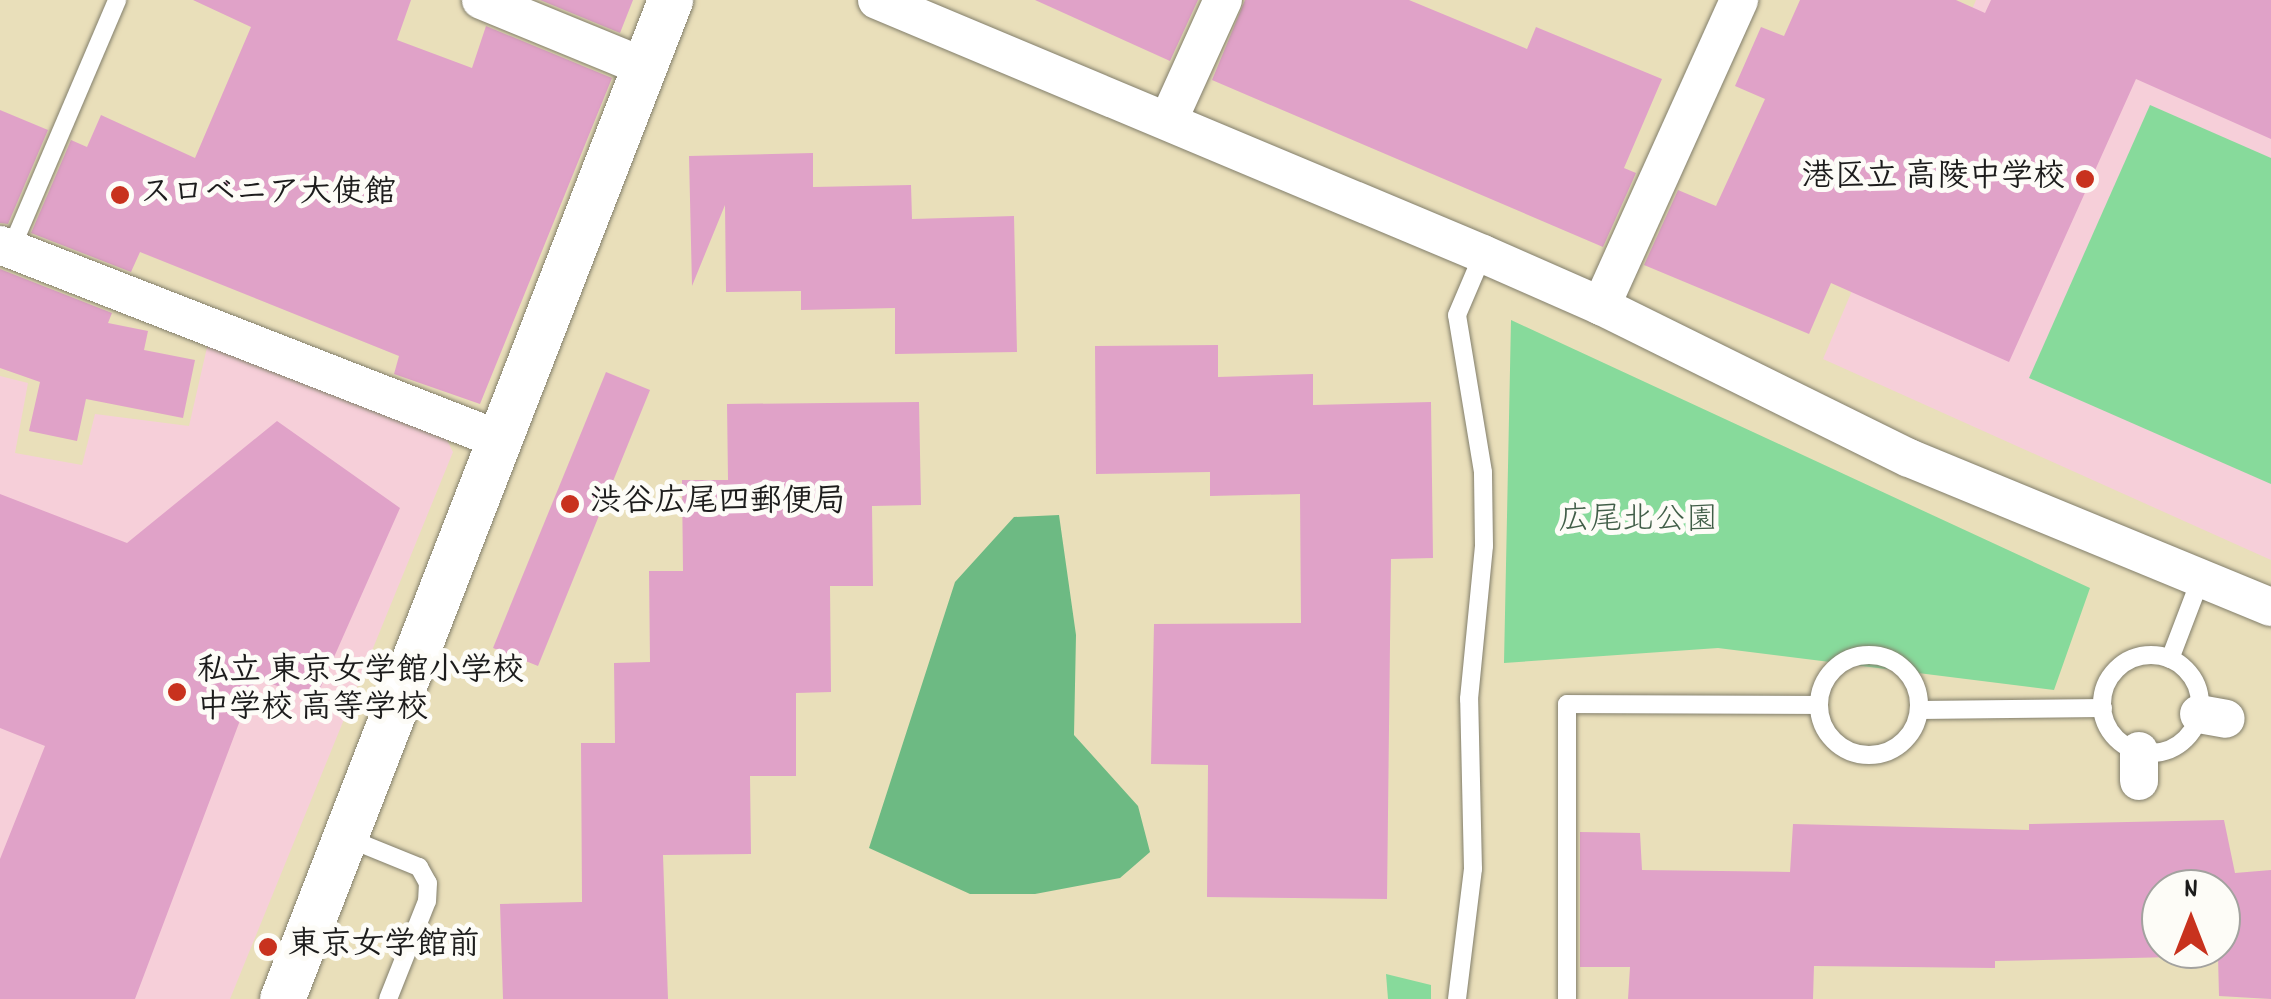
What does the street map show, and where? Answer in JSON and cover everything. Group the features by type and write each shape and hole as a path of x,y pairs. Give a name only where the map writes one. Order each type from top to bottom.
{"street":[{"path":"481,0 647,68"},
{"path":"282,999 647,68 670,0"},
{"path":"877,0 1483,254 1601,306 1909,458 2271,608"},
{"path":"1168,122 1223,0"},
{"path":"1601,306 1739,0"},
{"path":"6,247 500,440"}],"lane":[{"path":"6,247 118,0"},
{"path":"1458,999 1473,869 1470,699 1484,546 1483,472 1458,315 1483,254"},
{"path":"2170,659 2200,578"},
{"path":"1871,654 1902,666 1918,694 1919,710 1905,740 1891,750 1858,754 1830,737 1818,705 1828,675 1840,663 1871,654"},
{"path":"2138,657 2170,659 2195,681 2213,716 2184,741 2139,766 2114,736 2103,708 2111,676 2138,657"},
{"path":"1567,999 1567,704 1818,705"},
{"path":"1919,710 2103,708"},
{"path":"344,837 420,867 428,883 427,900 388,999"}],"shaded area":[{"name":"港区立 高陵中学校","path":"1976,0 2271,0 2271,560 1823,359"},
{"name":"私立 東京女学館小学校 中学校 高等学校","path":"208,343 447,440 453,452 230,999 0,999 0,376 28,383 15,453 82,465 95,414 189,426"}],"green space":[{"path":"2150,105 2271,158 2271,484 2029,378"},
{"name":"広尾北公園","path":"1511,320 2090,588 2054,690 1718,648 1504,663"},
{"path":"1059,515 1076,635 1074,735 1138,806 1150,852 1120,878 1035,894 970,894 869,848 955,582 1014,517"},
{"path":"1386,974 1431,985 1431,999 1388,999"}],"building":[{"path":"193,0 411,0 397,40 472,68 486,26 612,78 480,404 394,374 399,356 140,252 131,272 31,233 71,140 87,147 101,115 195,158 251,27"},
{"path":"540,0 633,0 620,33"},
{"path":"1035,0 1198,0 1170,61"},
{"path":"1245,0 1409,0 1527,49 1536,27 1662,79 1624,168 1636,173 1603,247 1212,80"},
{"path":"1800,0 1956,0 1985,13 1991,0 2271,0 2271,139 2136,79 2009,362 1831,283 1809,334 1644,265 1678,190 1716,206 1765,99 1735,86 1761,27 1784,36"},
{"path":"0,110 48,130 8,224 0,223"},
{"path":"813,153 813,187 911,185 912,219 1014,216 1017,352 895,354 895,308 801,310 801,291 726,292 725,205 692,286 689,156"},
{"path":"0,269 112,313 108,323 148,331 144,350 195,360 183,418 86,399 77,441 29,431 40,382 0,368"},
{"path":"1218,345 1218,377 1313,374 1313,405 1431,402 1433,558 1391,559 1387,899 1207,897 1208,765 1151,764 1154,624 1301,623 1300,494 1210,496 1210,472 1096,474 1095,346"},
{"path":"606,372 650,390 538,666 493,648"},
{"path":"919,402 921,505 872,506 873,586 830,586 831,692 796,693 796,776 750,776 751,854 663,855 668,999 503,999 500,904 582,902 581,743 615,743 614,663 650,662 649,571 683,571 682,480 728,480 727,404"},
{"name":"私立 東京女学館小学校 中学校 高等学校","path":"277,421 400,508 315,700 256,678 135,999 0,999 0,859 45,746 0,728 0,494 127,543"},
{"path":"2224,820 2234,869 2141,869 2141,958 1995,961 1995,968 1814,966 1813,999 1628,999 1630,967 1580,967 1580,832 1640,833 1642,870 1790,872 1793,824 2029,830 2029,824"},
{"path":"2271,870 2271,999 2219,996 2218,969 2241,969 2241,872"}],"place":[{"name":"港区立 高陵中学校","path":"2085,179"},
{"name":"スロベニア大使館","path":"120,195"},
{"name":"渋谷広尾四郵便局","path":"570,504"},
{"name":"私立 東京女学館小学校 中学校 高等学校","path":"177,692"},
{"name":"東京女学館前","path":"268,947"}]}
